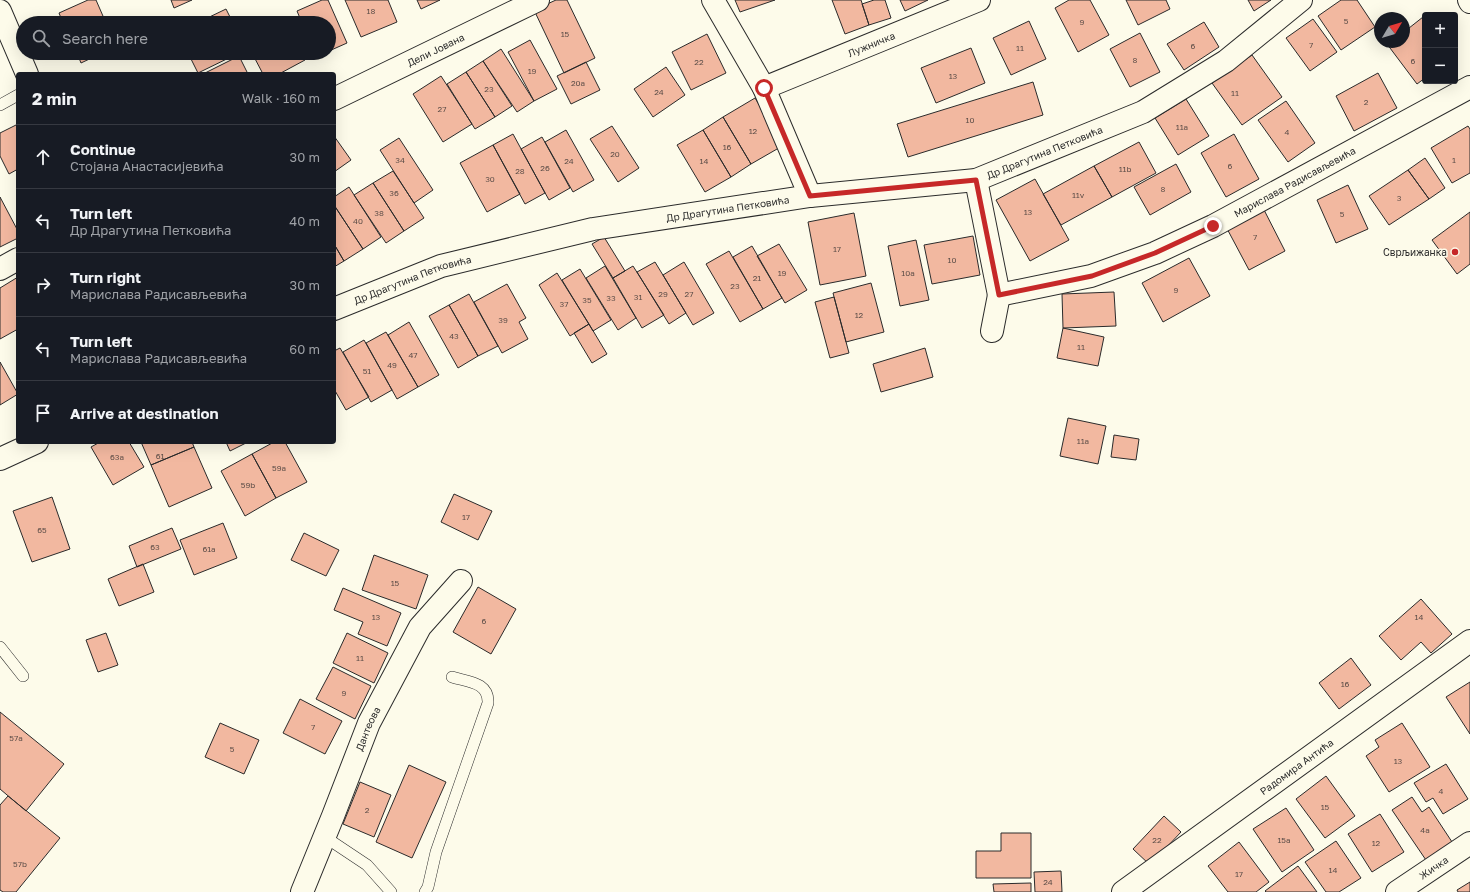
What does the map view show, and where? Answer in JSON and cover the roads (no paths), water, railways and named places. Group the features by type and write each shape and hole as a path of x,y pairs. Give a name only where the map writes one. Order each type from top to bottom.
{"street":[{"name":"Дели Јована","path":"336,98 538,0"},
{"path":"713,0 764,88 810,196"},
{"name":"Лужничка","path":"764,88 979,0"},
{"name":"Др Драгутина Петковића","path":"336,308 441,266 593,229 810,196 976,180 1143,112 1226,61 1301,0"},
{"path":"0,11 16,48"},
{"path":"21,60 26,72"},
{"name":"Марислава Радисављевића","path":"999,295 1092,276 1155,253 1213,226 1470,87"},
{"path":"976,180 999,295 992,331"},
{"path":"0,269 16,260"},
{"path":"0,459 33,444"},
{"name":"Дантеова","path":"302,892 369,723 420,627 461,581"},
{"name":"Радомира Антића","path":"1123,892 1470,641"},
{"name":"Жичка","path":"1397,892 1470,843"}],"lane":[{"path":"0,105 16,96"},
{"path":"0,647 23,676"},
{"path":"425,892 428,888 436,852 488,703 487,693 479,685 452,678"},
{"path":"325,837 367,865 391,892"}],"place":[{"name":"Сврљижанка","path":"1455,252"}]}
